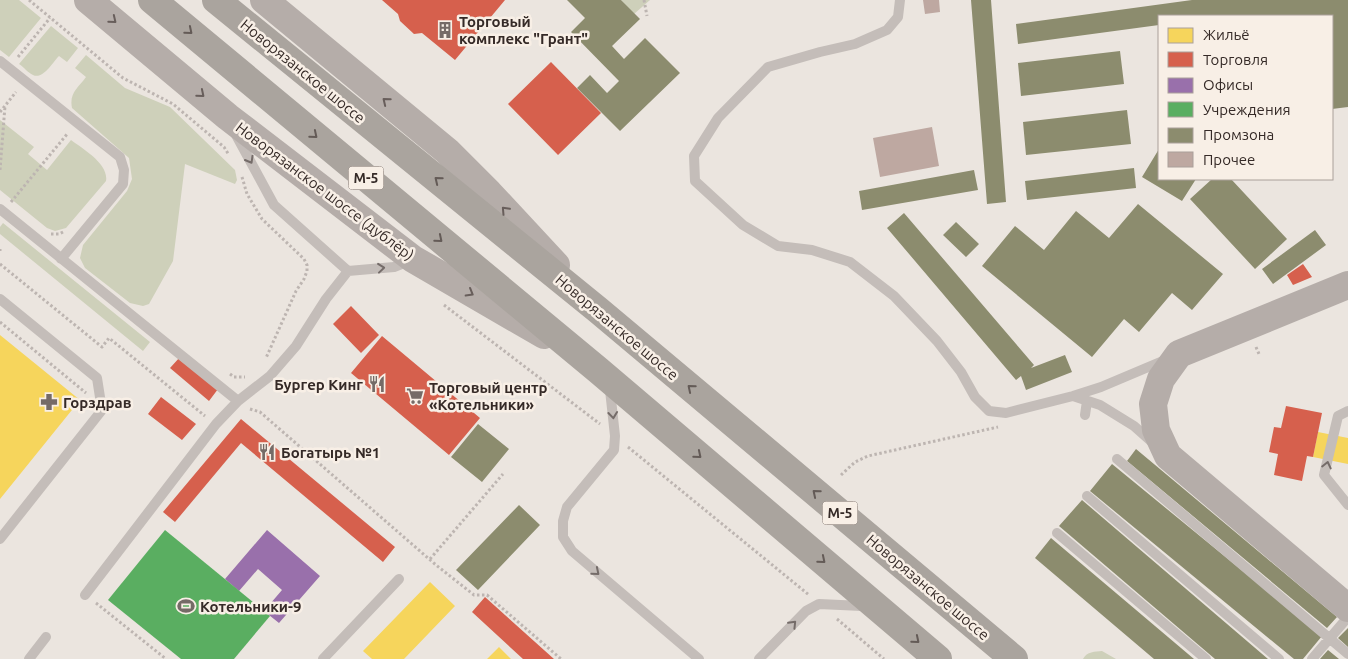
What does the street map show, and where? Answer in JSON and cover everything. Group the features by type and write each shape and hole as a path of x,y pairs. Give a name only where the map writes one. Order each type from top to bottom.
{"highway":[{"name":"М-5","path":"152,0 589,363 938,659"},
{"name":"Новорязанское шоссе","path":"216,0 598,310 1014,659"}],"main road":[{"name":"Новорязанское шоссе (дублёр)","path":"88,0 228,117 413,260 589,363"},
{"path":"264,0 447,151 489,193 598,310"},
{"path":"1348,285 1179,354 1161,379 1153,404 1156,430 1168,456 1336,586 1348,608"}],"lane":[{"path":"900,0 898,17 887,30 855,44 768,67 718,118 694,156 695,181 743,225 778,246 812,250 850,262 894,296 937,341 961,372 975,397 989,411 1006,413 1073,396 1101,387 1179,354"},
{"path":"0,61 120,157 124,170 123,184 61,258"},
{"path":"228,117 274,205 348,271 394,267 413,260"},
{"path":"0,209 238,401"},
{"path":"85,594 216,424 238,401 270,376 296,346 326,299 348,271"},
{"path":"0,299 97,378 102,410 0,539"},
{"path":"589,363 610,390 615,436 614,450 567,507 563,521 563,536 572,551 699,659"},
{"path":"1073,396 1100,405 1134,426 1168,456"},
{"path":"1085,414 1087,401"},
{"path":"1348,411 1338,416 1324,475 1348,505"},
{"path":"1117,459 1348,654"},
{"path":"1087,496 1279,659"},
{"path":"1057,533 1206,659"},
{"path":"323,659 399,579"},
{"path":"759,659 806,611 819,604 862,606 893,621"},
{"path":"1312,659 1348,617"},
{"path":"29,659 46,637"}],"path":[{"path":"29,0 123,78 173,104 224,147 234,162"},
{"path":"644,0 647,16"},
{"path":"9,68 50,18"},
{"path":"0,112 16,92 11,88"},
{"path":"0,170 5,106"},
{"path":"12,202 68,133 74,138"},
{"path":"240,170 247,194 262,219 304,259 307,265 304,279 296,291 265,359"},
{"path":"6,198 18,207"},
{"path":"44,228 51,234 67,231"},
{"path":"0,264 102,347 108,338 216,424"},
{"path":"442,303 615,436 884,659"},
{"path":"0,322 92,399"},
{"path":"229,374 234,377 247,377"},
{"path":"244,412 250,409 260,412 430,559 474,595 487,596 561,659"},
{"path":"841,475 855,462 868,456 998,427"},
{"path":"430,559 503,474"},
{"path":"85,594 166,659"}],"green space":[{"path":"0,0 19,0 41,18 9,57 0,50"},
{"path":"621,0 650,0 634,14"},
{"path":"51,26 78,48 67,62 59,56 44,73 37,76 33,75 19,64"},
{"path":"86,55 125,88 170,107 235,170 237,180 235,184 185,164 173,261 149,304 143,306 130,303 85,268 80,258 83,245 127,191 132,179 129,158 72,108 73,94 86,77 75,68"},
{"path":"0,120 34,147 28,154 47,170 71,140 88,152 103,169 106,181 66,228 55,231 47,228 0,190"},
{"path":"3,223 150,342 143,351 0,234 0,227"},
{"path":"1102,651 1116,659 1083,659 1089,653"}],"building: Жильё":[{"path":"0,335 80,400 0,499"},
{"path":"1318,432 1348,438 1348,464 1313,457"},
{"path":"430,582 455,606 404,659 372,659 363,651"},
{"path":"499,647 511,659 487,659"}],"building: Торговля":[{"name":"Торговый комплекс \"Грант\"","path":"382,0 505,0 455,60 422,33 414,34 400,21 398,14"},
{"path":"551,62 601,113 558,155 508,104"},
{"path":"1303,264 1312,277 1293,285 1287,275"},
{"path":"351,306 379,335 361,353 333,324"},
{"name":"Торговый центр «Котельники»","path":"382,336 480,418 449,455 351,373"},
{"path":"180,357 218,389 209,401 170,368"},
{"path":"161,397 196,424 182,440 148,414"},
{"path":"1286,406 1322,413 1313,457 1307,456 1302,481 1274,475 1278,454 1269,452 1274,427 1281,428"},
{"path":"241,419 395,547 383,562 241,443 175,522 163,512"},
{"path":"485,597 554,659 523,659 472,612"}],"building: Офисы":[{"path":"267,530 320,576 279,623 264,611 282,590 258,569 239,591 225,579"}],"building: Учреждения":[{"path":"165,530 270,616 234,659 181,659 108,600"}],"building: Промзона":[{"path":"567,0 621,0 640,19 612,46 624,59 645,38 680,73 620,131 577,88 590,75 607,93 619,81 571,32 585,18"},
{"path":"971,0 991,0 1006,202 987,204"},
{"path":"1192,0 1348,0 1348,107 1333,109 1333,15 1158,15 1158,25 1018,44 1016,24"},
{"path":"1120,51 1124,84 1021,96 1018,63"},
{"path":"1127,110 1131,144 1026,155 1023,122"},
{"path":"1158,151 1158,180 1195,180 1182,201 1142,177"},
{"path":"1134,168 1136,188 1027,200 1025,181"},
{"path":"974,170 978,190 862,210 859,191"},
{"path":"1211,180 1232,180 1287,239 1255,269 1190,199"},
{"path":"1138,204 1223,274 1192,310 1172,293 1139,332 1124,319 1092,357 982,266 1015,226 1044,250 1076,211 1109,238"},
{"path":"904,213 1034,365 1031,368 1065,355 1072,372 1026,390 1021,376 1016,380 887,228"},
{"path":"956,222 979,244 966,257 943,235"},
{"path":"1315,230 1326,245 1273,284 1262,269"},
{"path":"478,424 509,449 482,482 451,457"},
{"path":"1136,449 1337,617 1327,628 1127,461"},
{"path":"1112,464 1322,636 1303,659 1294,659 1090,491"},
{"path":"1082,500 1268,659 1215,659 1059,526"},
{"path":"519,505 540,525 478,590 456,570"},
{"path":"1051,538 1194,659 1154,659 1035,558"},
{"path":"1348,628 1348,647 1338,638"},
{"path":"1328,650 1339,659 1320,659"}],"building: Прочее":[{"path":"923,0 939,0 940,12 925,14"},
{"path":"932,127 939,166 880,177 873,138"}],"place":[{"name":"Торговый комплекс \"Грант\"","path":"445,30"},
{"name":"Бургер Кинг","path":"377,384"},
{"name":"Торговый центр «Котельники»","path":"415,396"},
{"name":"Горздрав","path":"49,402"},
{"name":"Богатырь №1","path":"267,452"},
{"name":"Котельники-9","path":"186,606"}]}
